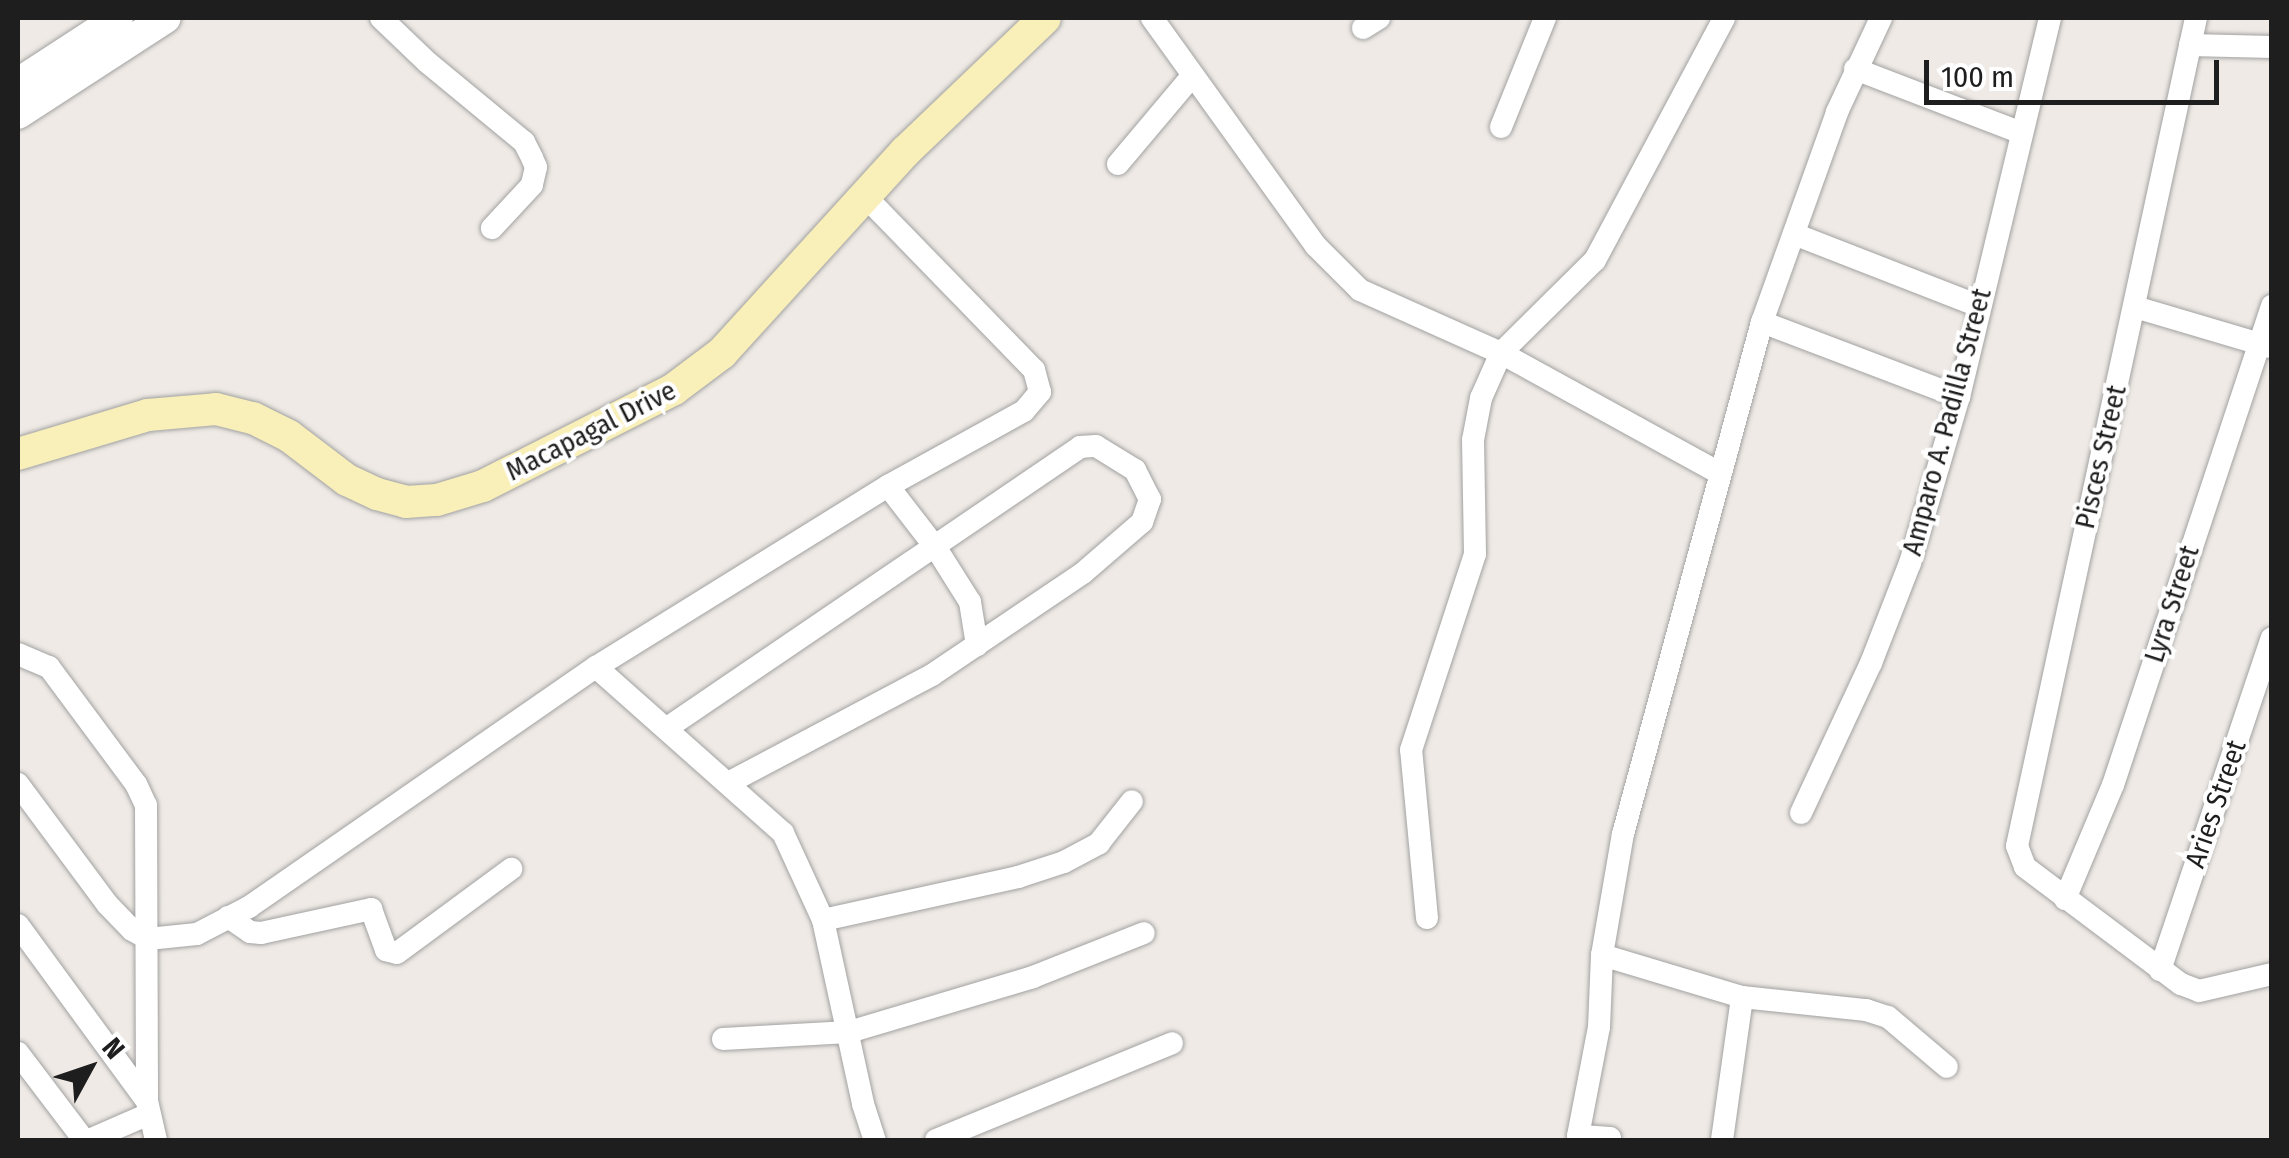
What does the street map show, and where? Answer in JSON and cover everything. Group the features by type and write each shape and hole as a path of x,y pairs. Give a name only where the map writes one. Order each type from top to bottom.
{"main road":[{"name":"Macapagal Drive","path":"18,454 148,415 216,409 253,418 289,436 346,480 377,494 406,502 468,491 695,376 732,342 968,88 1045,18"}],"street":[{"path":"18,82 118,18"},
{"path":"18,114 166,18"},
{"path":"381,18 427,62 524,142 536,167 532,185 492,228"},
{"path":"1152,18 1316,246 1360,290 1501,353 1720,473"},
{"path":"1500,126 1546,18"},
{"path":"1427,918 1411,750 1474,554 1473,440 1481,398 1501,353 1595,260 1724,18"},
{"path":"1610,1138 1578,1136 1598,1027 1602,954 1624,834 1762,322 1854,69 1882,18"},
{"name":"Amparo A. Padilla Street","path":"1801,813 1871,663 1910,563 1958,397 2019,132 2050,18"},
{"name":"Pisces Street","path":"2064,899 2025,867 2017,846 2196,18"},
{"path":"2190,46 2272,47"},
{"path":"1854,69 2019,132"},
{"path":"1118,164 1193,75"},
{"path":"18,784 107,904 148,939 197,934 228,918 596,667 888,486 1024,411 1040,392 1040,382 1003,335 866,196"},
{"path":"1794,234 1979,306"},
{"name":"Lyra Street","path":"2064,899 2113,785 2266,345 2272,306"},
{"path":"2134,307 2266,345"},
{"path":"1762,322 1958,397"},
{"path":"667,728 1080,447 1096,446 1118,458 1146,486 1150,498 1142,522 1083,573 932,674 730,782"},
{"path":"888,486 936,548 970,602 977,646"},
{"name":"Aries Street","path":"2160,970 2272,638"},
{"path":"18,654 48,668 142,794 148,939 148,1108 156,1140"},
{"path":"596,667 783,833 824,920 875,1140"},
{"path":"824,920 1018,877 1064,862 1099,842 1132,800"},
{"path":"228,918 250,932 260,933 371,909 386,950 397,953 512,869"},
{"path":"2064,899 2160,970 2198,991 2272,974"},
{"path":"18,926 148,1108"},
{"path":"723,1039 849,1032 1033,977 1144,933"},
{"path":"1602,954 1742,997 1866,1010 1888,1017 1947,1067"},
{"path":"1722,1140 1742,997"},
{"path":"936,1140 1172,1043"},
{"path":"18,1053 87,1140 148,1108"}]}
